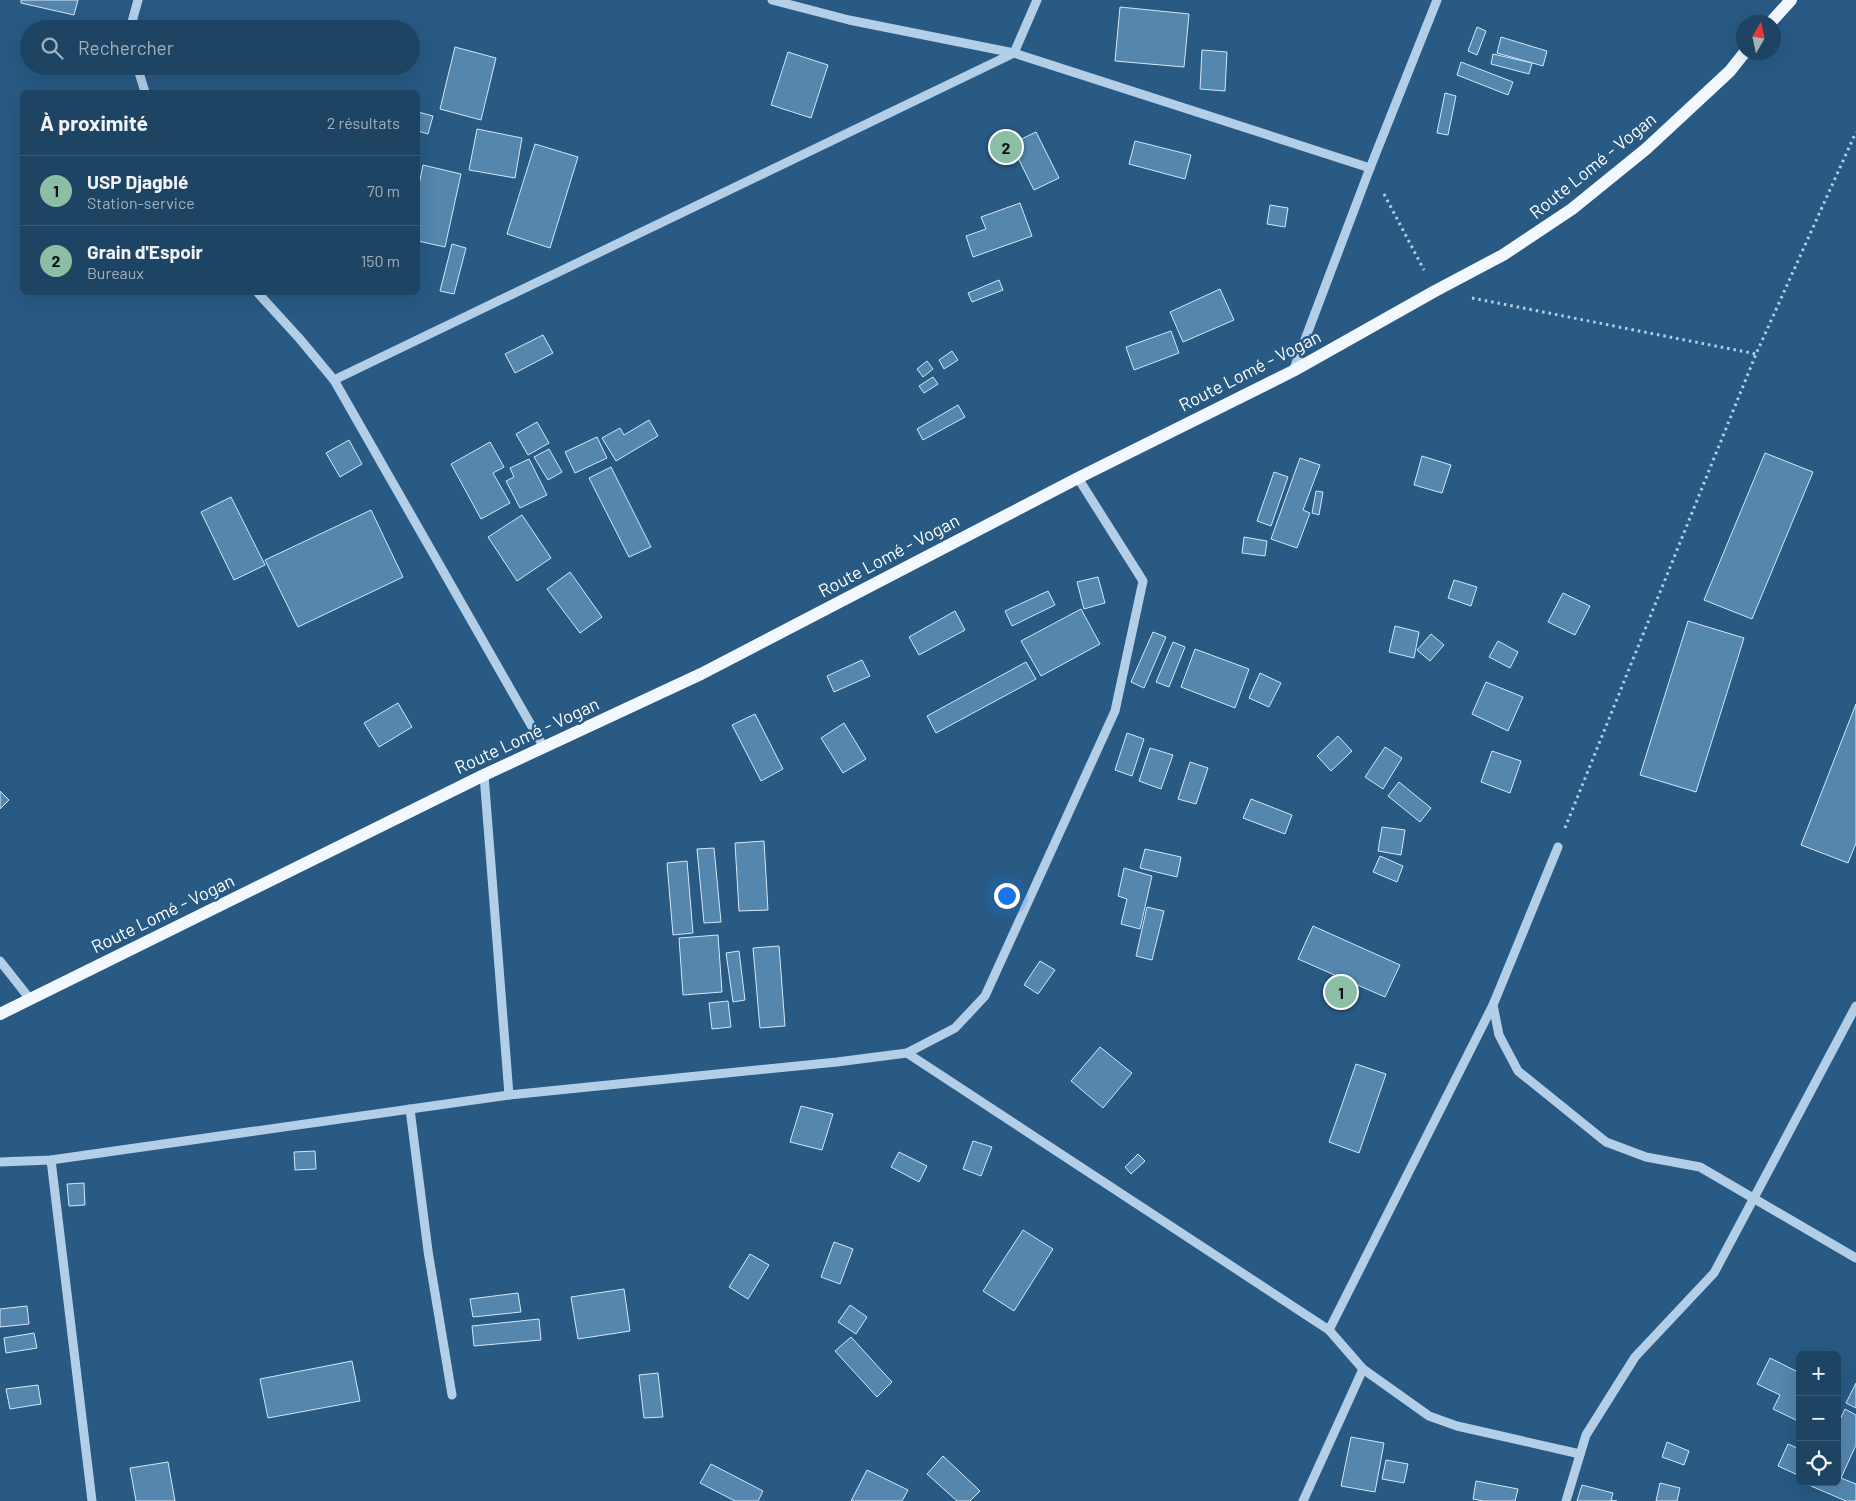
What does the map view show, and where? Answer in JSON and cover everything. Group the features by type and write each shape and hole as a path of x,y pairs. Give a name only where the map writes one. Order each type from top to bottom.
{"main road":[{"path":"1777,15 1791,0"},
{"name":"Route Lomé - Vogan","path":"0,1014 484,774 701,674 1078,478 1293,371 1503,255 1572,210 1646,149 1730,71 1739,60"}],"street":[{"path":"132,20 138,0"},
{"path":"772,0 849,20 1014,53 1370,168"},
{"path":"334,380 1014,53 1037,0"},
{"path":"1293,371 1370,168 1437,0"},
{"path":"140,75 144,90"},
{"path":"260,295 334,380 543,746"},
{"path":"0,1162 51,1160 508,1095 837,1062 907,1053 955,1028 985,996 1115,711 1143,580 1078,478"},
{"path":"484,774 508,1095"},
{"path":"1329,1330 1493,1005 1558,847"},
{"path":"0,961 30,999"},
{"path":"1493,1005 1499,1035 1518,1071 1606,1142 1646,1156 1700,1167 1856,1258"},
{"path":"1566,1501 1586,1434 1635,1357 1714,1273 1856,1006"},
{"path":"907,1053 1329,1330 1363,1369 1429,1416 1457,1426 1580,1454"},
{"path":"410,1109 428,1251 452,1394"},
{"path":"51,1160 92,1501"},
{"path":"1303,1501 1363,1369"}],"path":[{"path":"1558,847 1756,354 1856,132"},
{"path":"1370,168 1435,291 1756,354"}],"building":[{"path":"21,0 78,0 74,15 21,3"},
{"path":"1120,7 1189,14 1184,67 1115,61"},
{"path":"1477,27 1486,31 1477,55 1468,51"},
{"path":"1501,37 1547,51 1543,66 1497,53"},
{"path":"455,47 496,58 481,120 440,109"},
{"path":"1202,50 1227,52 1225,91 1200,89"},
{"path":"788,52 828,65 811,118 771,105"},
{"path":"1493,54 1532,63 1529,74 1491,64"},
{"path":"1461,62 1513,82 1508,95 1457,75"},
{"path":"1445,93 1456,96 1448,135 1437,133"},
{"path":"420,113 433,116 428,134 420,132"},
{"path":"477,129 522,138 515,178 469,170"},
{"path":"1036,132 1059,178 1034,190 1011,144"},
{"path":"1135,141 1191,155 1185,179 1129,164"},
{"path":"535,144 578,157 550,248 507,234"},
{"path":"423,165 461,174 445,247 420,241 420,180"},
{"path":"1020,203 1032,236 973,257 966,236 986,229 981,217"},
{"path":"1270,205 1288,208 1285,227 1267,224"},
{"path":"452,244 466,248 454,294 440,291"},
{"path":"999,280 1003,290 972,302 968,293"},
{"path":"1220,289 1234,320 1183,342 1170,312"},
{"path":"1171,331 1179,353 1134,370 1126,347"},
{"path":"543,335 553,353 515,373 505,354"},
{"path":"952,351 958,360 944,369 939,360"},
{"path":"927,361 933,369 923,377 917,369"},
{"path":"933,377 938,384 924,393 919,386"},
{"path":"958,405 965,417 923,440 917,429"},
{"path":"649,420 658,436 616,461 602,438 620,428 624,435"},
{"path":"537,422 549,443 528,455 516,434"},
{"path":"597,437 607,458 575,473 565,452"},
{"path":"349,440 362,464 340,477 326,453"},
{"path":"490,442 504,467 493,473 510,503 481,519 451,464"},
{"path":"549,449 562,472 548,480 534,457"},
{"path":"1765,453 1813,472 1752,619 1704,600"},
{"path":"1422,456 1451,465 1442,493 1414,485"},
{"path":"1300,458 1320,465 1303,510 1310,513 1297,548 1271,539"},
{"path":"529,459 547,495 520,508 506,481 514,477 510,468"},
{"path":"611,467 651,547 629,557 589,478"},
{"path":"1274,472 1288,477 1271,526 1257,521"},
{"path":"1316,491 1323,492 1319,515 1312,513"},
{"path":"231,497 265,565 234,580 201,512"},
{"path":"371,510 403,577 298,627 265,560"},
{"path":"522,515 551,558 517,581 488,537"},
{"path":"1244,537 1267,541 1265,556 1242,553"},
{"path":"570,572 602,617 580,633 547,589"},
{"path":"1098,577 1105,603 1084,609 1077,582"},
{"path":"1454,580 1477,587 1471,606 1448,598"},
{"path":"1048,591 1055,605 1012,626 1005,611"},
{"path":"1563,593 1590,606 1575,635 1548,622"},
{"path":"1081,609 1100,644 1041,676 1021,641"},
{"path":"955,611 965,630 919,655 909,637"},
{"path":"1688,621 1744,638 1696,792 1640,775"},
{"path":"1395,626 1419,632 1414,658 1389,652"},
{"path":"1153,632 1166,637 1144,688 1131,682"},
{"path":"1431,634 1444,645 1430,661 1417,650"},
{"path":"1498,641 1518,652 1510,668 1489,657"},
{"path":"1173,642 1185,647 1169,687 1156,682"},
{"path":"1195,649 1249,669 1235,708 1181,687"},
{"path":"862,660 870,676 834,692 827,676"},
{"path":"1026,662 1036,679 936,733 927,716"},
{"path":"1260,673 1281,683 1269,707 1249,698"},
{"path":"1486,682 1523,697 1508,731 1472,714"},
{"path":"398,703 412,727 379,747 364,723"},
{"path":"1856,704 1856,843 1848,863 1801,845"},
{"path":"755,714 783,769 761,781 732,725"},
{"path":"844,723 866,759 843,773 821,738"},
{"path":"1127,733 1144,739 1132,776 1115,770"},
{"path":"1338,736 1352,751 1331,771 1317,756"},
{"path":"1385,747 1402,758 1383,789 1365,777"},
{"path":"1150,748 1173,755 1161,789 1139,781"},
{"path":"1492,751 1521,761 1510,793 1481,782"},
{"path":"1190,762 1208,768 1196,804 1178,799"},
{"path":"1399,782 1431,808 1420,822 1388,796"},
{"path":"0,791 9,800 0,809"},
{"path":"1251,799 1292,815 1285,834 1243,818"},
{"path":"1382,827 1405,830 1401,855 1378,851"},
{"path":"764,841 768,910 739,911 735,843"},
{"path":"714,848 721,922 704,923 697,849"},
{"path":"1145,849 1181,857 1177,877 1140,868"},
{"path":"1380,856 1403,866 1397,882 1373,872"},
{"path":"687,861 693,933 673,935 667,863"},
{"path":"1124,868 1152,876 1140,929 1121,924 1127,899 1118,896"},
{"path":"1147,907 1164,911 1152,960 1136,956"},
{"path":"1313,926 1400,965 1385,997 1298,959"},
{"path":"718,935 722,992 683,995 679,938"},
{"path":"779,946 785,1026 760,1028 753,948"},
{"path":"739,951 745,1000 733,1002 726,953"},
{"path":"1040,961 1055,970 1038,994 1024,985"},
{"path":"728,1001 731,1027 712,1029 709,1003"},
{"path":"1100,1047 1132,1073 1103,1108 1071,1081"},
{"path":"1356,1064 1386,1074 1359,1153 1329,1142"},
{"path":"801,1106 833,1114 822,1150 790,1142"},
{"path":"973,1141 992,1147 981,1176 963,1169"},
{"path":"315,1151 316,1169 295,1170 294,1152"},
{"path":"899,1152 927,1166 919,1182 891,1167"},
{"path":"1138,1154 1145,1161 1131,1174 1125,1167"},
{"path":"84,1183 85,1205 69,1206 67,1184"},
{"path":"1023,1230 1053,1249 1014,1311 983,1291"},
{"path":"834,1242 853,1249 840,1284 821,1277"},
{"path":"750,1254 769,1265 748,1299 729,1287"},
{"path":"624,1289 630,1331 578,1339 571,1297"},
{"path":"518,1293 521,1312 473,1317 470,1299"},
{"path":"850,1305 867,1317 856,1334 838,1322"},
{"path":"27,1306 29,1324 0,1327 0,1309"},
{"path":"539,1319 541,1340 474,1346 472,1326"},
{"path":"34,1333 37,1348 6,1353 4,1338"},
{"path":"851,1337 892,1382 877,1397 835,1351"},
{"path":"1770,1358 1796,1371 1796,1420 1773,1409 1780,1395 1757,1384"},
{"path":"352,1361 360,1401 268,1418 260,1379"},
{"path":"658,1373 663,1417 644,1418 639,1375"},
{"path":"1856,1383 1856,1408 1846,1403"},
{"path":"38,1385 41,1404 10,1409 6,1389"},
{"path":"1845,1409 1856,1415 1856,1445 1841,1478 1841,1441 1841,1418"},
{"path":"1351,1437 1384,1443 1375,1492 1341,1486"},
{"path":"1667,1442 1689,1451 1684,1465 1662,1457"},
{"path":"1788,1444 1796,1448 1796,1474 1778,1466"},
{"path":"943,1456 980,1491 970,1501 957,1501 927,1474"},
{"path":"1386,1460 1408,1464 1404,1483 1382,1479"},
{"path":"168,1462 175,1501 136,1501 130,1468"},
{"path":"711,1464 763,1491 758,1501 735,1501 700,1483"},
{"path":"867,1470 908,1490 902,1501 851,1501"},
{"path":"1841,1478 1856,1484 1856,1501 1846,1501 1811,1486 1841,1486"},
{"path":"1476,1481 1518,1489 1515,1501 1483,1501 1473,1499"},
{"path":"1660,1483 1680,1488 1677,1501 1656,1501"},
{"path":"1582,1485 1613,1493 1611,1500 1617,1501 1577,1501"}],"place":[{"name":"Grain d'Espoir","path":"1006,147"},
{"name":"USP Djagblé","path":"1341,992"}]}
